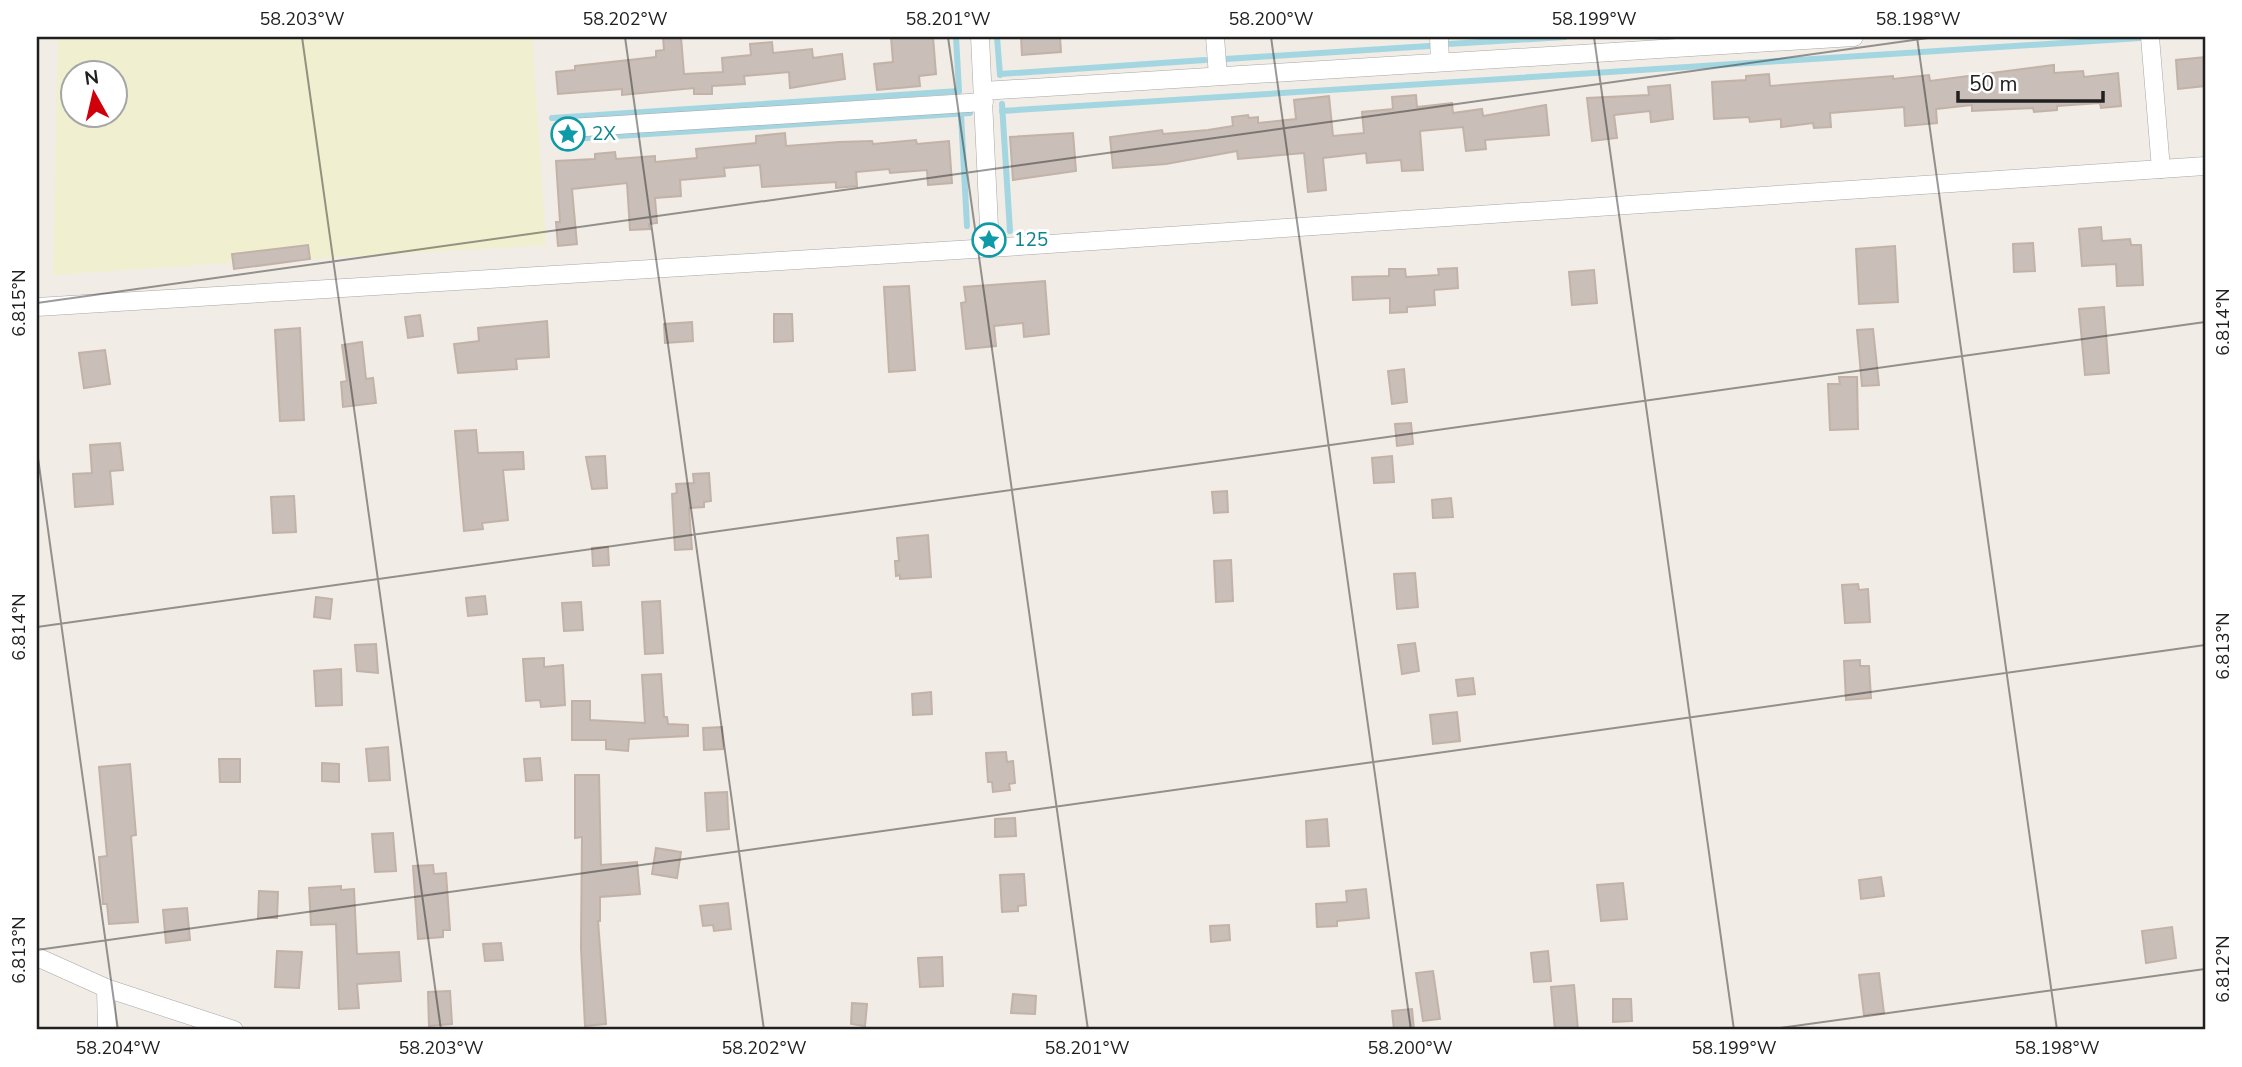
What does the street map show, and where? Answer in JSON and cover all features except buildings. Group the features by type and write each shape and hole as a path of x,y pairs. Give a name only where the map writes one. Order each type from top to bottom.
{"street":[{"path":"979,37 990,248"},
{"path":"1216,37 1219,76"},
{"path":"1439,37 1440,62"},
{"path":"570,128 1219,76 1440,62 1667,42 1854,37"},
{"path":"2150,37 2161,169"},
{"path":"37,307 990,248 2205,166"},
{"path":"37,957 106,988 234,1030"},
{"path":"106,988 107,1030"}],"green space":[{"path":"58,37 532,37 546,245 310,259 308,245 258,251 259,261 53,275"}],"waterway":[{"path":"956,37 959,91"},
{"path":"997,37 1000,75"},
{"path":"1448,44 1565,37"},
{"path":"1002,111 2140,38"},
{"path":"1225,59 1429,46"},
{"path":"1000,74 1205,60"},
{"path":"552,118 959,91"},
{"path":"1002,104 1010,231"},
{"path":"556,140 970,113"},
{"path":"961,115 967,226"}],"place":[{"name":"2X","path":"568,134"},
{"name":"125","path":"989,240"}]}
